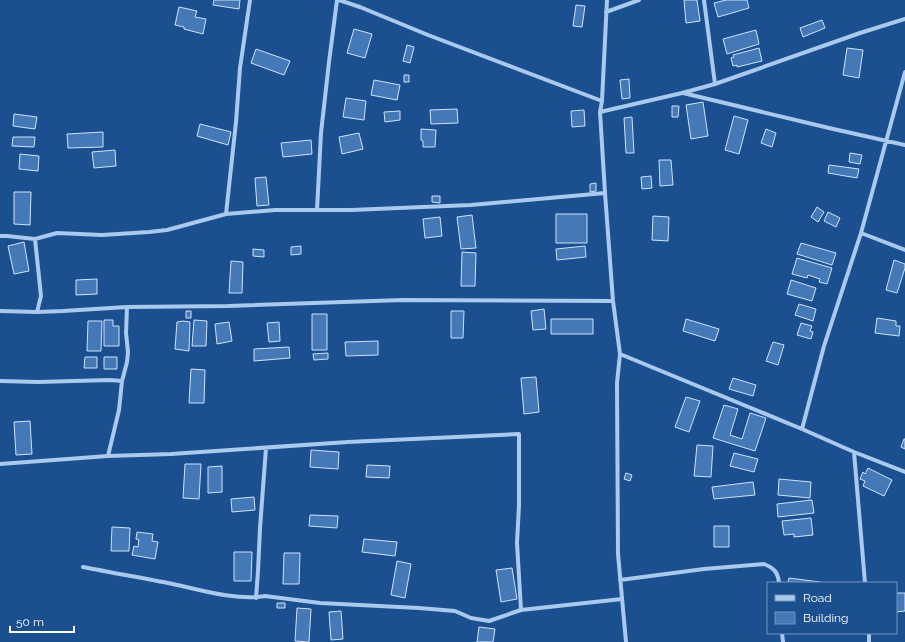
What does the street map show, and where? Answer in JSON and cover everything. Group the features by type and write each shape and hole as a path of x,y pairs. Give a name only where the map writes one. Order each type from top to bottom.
{"street":[{"path":"226,214 240,68 250,0"},
{"path":"317,210 321,133 338,0 360,7 428,35 602,101"},
{"path":"607,0 602,101 600,112 613,301 620,354 617,383 618,554 626,642"},
{"path":"606,12 639,0"},
{"path":"704,0 715,84"},
{"path":"600,112 715,84 860,33 905,19"},
{"path":"802,429 824,346 861,233 905,72"},
{"path":"682,93 905,145"},
{"path":"0,236 35,239 57,233 102,235 167,230 226,214 276,210 351,210 471,204 605,193"},
{"path":"861,233 905,250"},
{"path":"35,239 41,296 37,312"},
{"path":"0,311 37,312 403,300 613,301"},
{"path":"108,456 119,410 122,381 127,362 127,308"},
{"path":"620,354 905,472"},
{"path":"0,381 122,381"},
{"path":"0,464 348,442 520,434 517,543 521,610"},
{"path":"256,598 266,448"},
{"path":"854,452 865,582"},
{"path":"620,580 704,569 764,564 773,567 778,576 779,582"},
{"path":"83,567 243,598 265,596 320,603 455,611 471,618 489,621 521,610 622,599"}],"building":[{"path":"214,0 240,0 239,9 213,5"},
{"path":"684,0 697,0 700,21 686,23"},
{"path":"726,0 747,0 749,8 718,17 714,3"},
{"path":"576,5 585,6 582,27 573,26"},
{"path":"179,7 197,11 195,17 206,19 203,34 175,25"},
{"path":"822,20 825,28 803,37 800,28"},
{"path":"354,29 372,34 365,58 347,53"},
{"path":"756,30 759,44 727,54 723,39"},
{"path":"407,45 414,47 410,63 403,61"},
{"path":"759,48 762,61 737,67 737,65 733,66 731,58 734,57 733,55"},
{"path":"847,48 863,50 859,78 843,75"},
{"path":"256,49 290,61 284,75 251,63"},
{"path":"404,75 409,75 409,82 404,82"},
{"path":"629,79 630,98 622,99 620,80"},
{"path":"374,80 400,85 397,100 371,95"},
{"path":"346,98 366,101 364,120 343,117"},
{"path":"703,102 708,136 691,139 686,105"},
{"path":"672,106 679,106 678,117 672,117"},
{"path":"457,109 458,123 431,124 430,110"},
{"path":"584,110 585,126 572,127 571,111"},
{"path":"400,111 400,120 385,122 384,112"},
{"path":"14,114 37,117 35,129 13,126"},
{"path":"734,116 748,120 739,154 725,150"},
{"path":"632,117 634,153 626,153 624,118"},
{"path":"200,124 231,132 228,145 197,136"},
{"path":"421,129 436,130 435,147 423,147 423,141 421,140"},
{"path":"766,129 776,133 772,147 761,143"},
{"path":"103,132 103,147 68,148 67,134"},
{"path":"359,133 363,149 342,154 339,137"},
{"path":"13,137 35,137 34,147 12,146"},
{"path":"311,140 312,154 283,157 281,143"},
{"path":"115,150 116,166 94,168 92,152"},
{"path":"850,153 862,155 860,164 849,162"},
{"path":"20,154 39,156 38,171 19,169"},
{"path":"659,160 671,160 673,185 660,186"},
{"path":"829,165 859,169 857,178 828,173"},
{"path":"651,176 652,188 642,189 641,177"},
{"path":"266,177 269,205 257,206 255,178"},
{"path":"596,183 596,191 590,192 590,184"},
{"path":"14,192 31,192 30,225 14,224"},
{"path":"432,196 440,196 440,203 432,202"},
{"path":"817,207 824,212 818,222 811,217"},
{"path":"828,212 840,218 836,227 824,221"},
{"path":"556,214 587,214 587,243 556,243"},
{"path":"472,215 476,248 461,249 457,217"},
{"path":"653,216 669,217 668,241 652,240"},
{"path":"440,217 442,236 425,238 423,219"},
{"path":"24,242 29,271 14,274 8,246"},
{"path":"801,243 836,253 832,265 797,254"},
{"path":"301,246 301,254 291,255 291,247"},
{"path":"585,246 586,257 557,260 556,249"},
{"path":"253,249 264,250 264,257 253,256"},
{"path":"462,252 476,253 475,286 461,286"},
{"path":"797,258 832,268 827,284 819,282 820,279 808,275 807,278 792,274"},
{"path":"894,260 905,264 897,293 886,290"},
{"path":"231,261 243,262 242,293 229,293"},
{"path":"97,279 97,294 76,295 76,280"},
{"path":"791,280 816,288 812,301 787,294"},
{"path":"799,304 816,309 813,321 795,315"},
{"path":"544,309 546,329 533,330 531,311"},
{"path":"186,311 191,311 191,318 186,318"},
{"path":"451,311 464,311 463,338 451,338"},
{"path":"312,314 327,314 327,350 312,350"},
{"path":"877,318 896,321 896,326 900,326 899,336 875,333"},
{"path":"551,319 593,319 593,334 551,334"},
{"path":"686,319 719,329 715,341 683,331"},
{"path":"104,320 113,320 113,326 119,326 119,346 104,346"},
{"path":"194,320 207,321 206,346 192,346"},
{"path":"88,321 102,321 101,351 87,351"},
{"path":"177,322 190,322 189,351 175,349"},
{"path":"229,322 232,341 217,344 215,324"},
{"path":"279,322 280,341 269,342 267,323"},
{"path":"801,323 812,326 810,331 813,332 811,339 797,335"},
{"path":"378,341 378,355 346,356 345,342"},
{"path":"773,342 784,345 778,365 766,361"},
{"path":"289,347 290,358 254,361 254,349"},
{"path":"328,353 328,359 314,360 313,354"},
{"path":"85,357 97,357 97,368 84,368"},
{"path":"104,357 117,357 117,369 104,369"},
{"path":"191,369 205,370 204,403 189,403"},
{"path":"536,377 539,412 524,414 521,378"},
{"path":"733,378 756,385 753,396 729,389"},
{"path":"686,397 700,401 689,432 675,427"},
{"path":"724,405 738,409 730,435 742,439 750,413 766,418 755,451 713,438"},
{"path":"30,421 32,454 16,455 14,422"},
{"path":"905,439 905,449 901,447"},
{"path":"697,445 713,446 711,477 694,476"},
{"path":"311,450 339,452 338,469 310,467"},
{"path":"734,453 758,459 754,472 730,466"},
{"path":"185,464 201,464 199,499 183,498"},
{"path":"367,465 390,466 389,478 366,477"},
{"path":"222,466 222,492 208,493 208,467"},
{"path":"868,468 892,480 884,496 863,486 865,481 860,479 863,472 865,474"},
{"path":"626,473 632,475 630,481 624,479"},
{"path":"779,479 811,482 810,498 778,495"},
{"path":"753,482 755,495 714,499 712,487"},
{"path":"254,497 255,510 232,512 231,499"},
{"path":"812,500 814,513 778,517 777,504"},
{"path":"310,515 338,516 337,528 309,526"},
{"path":"811,518 813,535 794,537 794,534 784,535 782,521"},
{"path":"714,526 729,526 729,547 714,547"},
{"path":"112,527 130,528 129,551 111,551"},
{"path":"137,532 153,534 152,541 158,542 155,559 132,555 134,546 138,547 139,540 136,539"},
{"path":"364,539 397,542 395,556 362,552"},
{"path":"234,552 252,552 251,581 234,581"},
{"path":"284,553 300,553 299,584 283,584"},
{"path":"397,561 411,564 405,598 391,595"},
{"path":"512,568 517,599 501,602 496,570"},
{"path":"789,578 820,582 788,582"},
{"path":"897,593 905,593 905,611 897,612"},
{"path":"277,603 285,603 285,608 277,608"},
{"path":"297,608 311,609 309,642 295,641"},
{"path":"341,611 343,639 331,640 329,612"},
{"path":"479,627 495,629 493,642 477,642"}]}
